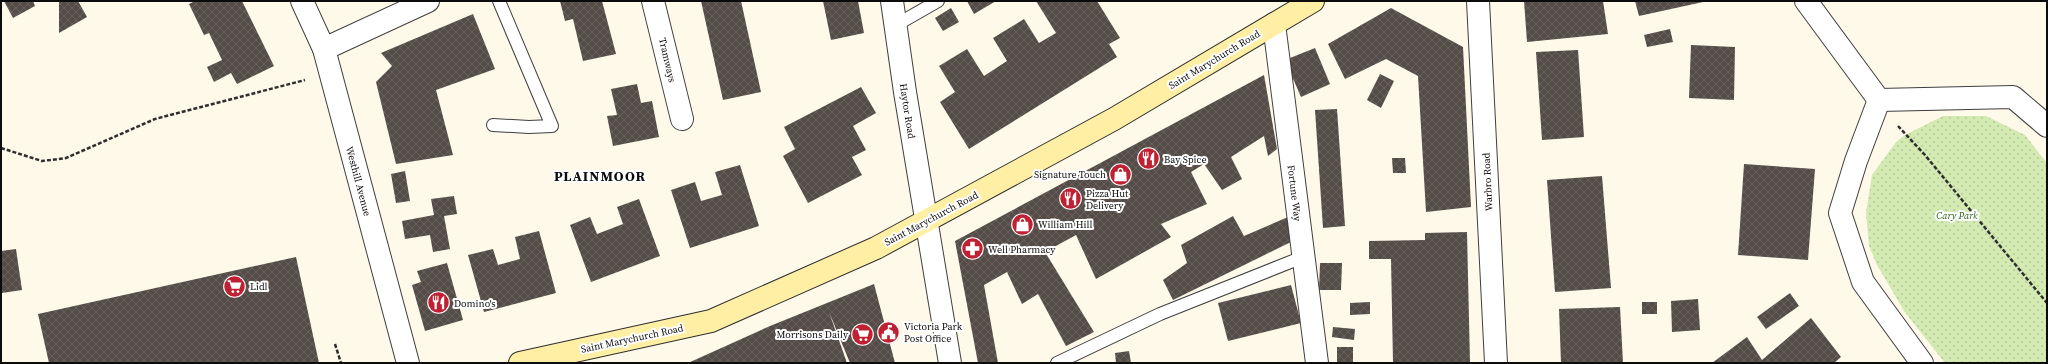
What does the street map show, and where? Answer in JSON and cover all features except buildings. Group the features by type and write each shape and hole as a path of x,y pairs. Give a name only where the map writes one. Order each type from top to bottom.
{"street":[{"name":"Westhill Avenue","path":"302,1 324,49 408,363"},
{"path":"324,49 428,1"},
{"name":"Tramways","path":"653,1 682,119"},
{"name":"Haytor Road","path":"892,1 950,363"},
{"name":"Saint Marychurch Road","path":"520,363 711,321 876,248 1114,119 1313,1"},
{"name":"Warbro Road","path":"1478,1 1496,363"},
{"path":"1806,1 1879,100"},
{"name":"Fortune Way","path":"1274,24 1317,363"},
{"path":"1879,100 2013,97 2047,126"},
{"path":"1879,100 1856,161 1840,213 1863,282 1922,363"}],"lane":[{"path":"493,125 529,127 552,126 499,1"},
{"path":"896,25 938,1"},
{"path":"1057,363 1160,314 1303,257"}],"path":[{"path":"1,148 42,161 66,158 155,119 330,73"},
{"path":"1879,100 1905,135 1925,155 2047,303"},
{"path":"335,344 341,363"}],"green space":[{"name":"Cary Park","path":"1943,116 1986,116 2025,135 2047,163 2047,363 1945,363 1904,311 1877,265 1869,246 1866,213 1872,175 1896,142 1905,135"}],"place":[{"name":"Bay Spice","path":"1149,159"},
{"name":"Signature Touch","path":"1121,174"},
{"name":"Pizza Hut Delivery","path":"1070,199"},
{"name":"William Hill","path":"1022,224"},
{"name":"Well Pharmacy","path":"973,249"},
{"name":"Lidl","path":"235,286"},
{"name":"Domino's","path":"438,303"},
{"name":"Victoria Park Post Office","path":"888,332"},
{"name":"Morrisons Daily","path":"863,334"}],"district":[{"name":"PLAINMOOR","path":"600,176"}]}
